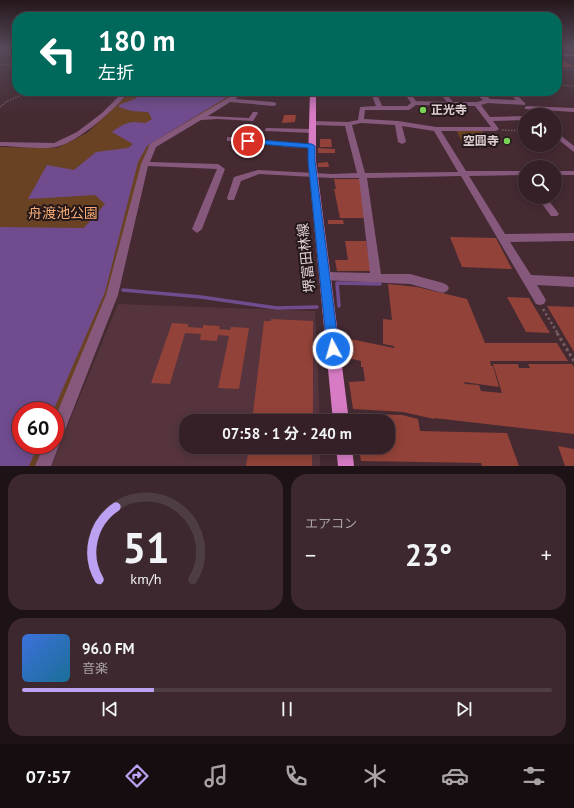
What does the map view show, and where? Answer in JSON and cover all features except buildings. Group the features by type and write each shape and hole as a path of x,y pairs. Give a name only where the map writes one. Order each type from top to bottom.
{"main road":[{"name":"堺富田林線","path":"313,96 313,175 326,277 340,414"},
{"path":"345,454 346,466"}],"street":[{"path":"0,144 55,145 79,134 104,114 122,96"},
{"path":"64,415 112,295 145,164 153,146 235,96"},
{"path":"376,96 380,108"},
{"path":"409,96 414,103"},
{"path":"445,96 451,103"},
{"path":"483,96 488,100 521,102"},
{"path":"515,96 527,108"},
{"path":"228,100 274,104"},
{"path":"361,121 362,108 409,108 414,103 477,104 484,103 484,101 488,100"},
{"path":"477,104 496,130"},
{"path":"562,109 574,110"},
{"path":"198,118 251,120 257,114"},
{"path":"489,119 518,118"},
{"path":"267,130 348,124 361,121 398,123 436,129 496,130"},
{"path":"398,123 402,142"},
{"path":"348,124 362,175 376,277"},
{"path":"436,129 540,300"},
{"path":"230,139 280,143 285,145 312,146"},
{"path":"562,139 574,150"},
{"path":"145,164 218,166 221,169 197,229"},
{"path":"231,198 237,179 258,172 313,175 518,175"},
{"path":"562,173 574,173"},
{"path":"545,204 548,210"},
{"path":"502,238 552,235 574,237"},
{"path":"326,277 410,279 443,288"},
{"path":"528,280 574,282"},
{"path":"43,466 48,454"}],"path":[{"path":"562,85 574,86"},
{"path":"0,107 6,102 19,96"},
{"path":"496,130 518,131"},
{"path":"540,300 574,361"}],"shaded area":[{"name":"舟渡池公園","path":"135,96 229,96 147,146 138,162 105,292 57,402 12,402 12,454 34,454 29,466 0,466 0,227 84,228 105,204 95,195 28,199 47,165 74,170 96,152 128,148 133,144 112,132 128,123 146,123 152,119 148,112 132,111 119,107 119,105 137,98"},
{"path":"118,304 315,311 320,414 179,414 179,454 320,454 320,466 51,466 56,454 64,454 64,435"}],"green space":[{"name":"舟渡池公園","path":"127,96 233,96 148,148 106,296 63,402 12,402 12,454 40,454 35,466 0,466 0,147 57,148 87,133"},
{"path":"456,130 482,131 490,142 462,142"}],"waterway":[{"path":"339,306 337,283 380,284"},
{"path":"123,290 201,297 277,308 317,307"}],"place":[{"name":"正光寺","path":"423,110"},
{"name":"空圓寺","path":"507,141"}],"route":[{"path":"248,141 312,146 312,161 333,349"}]}
